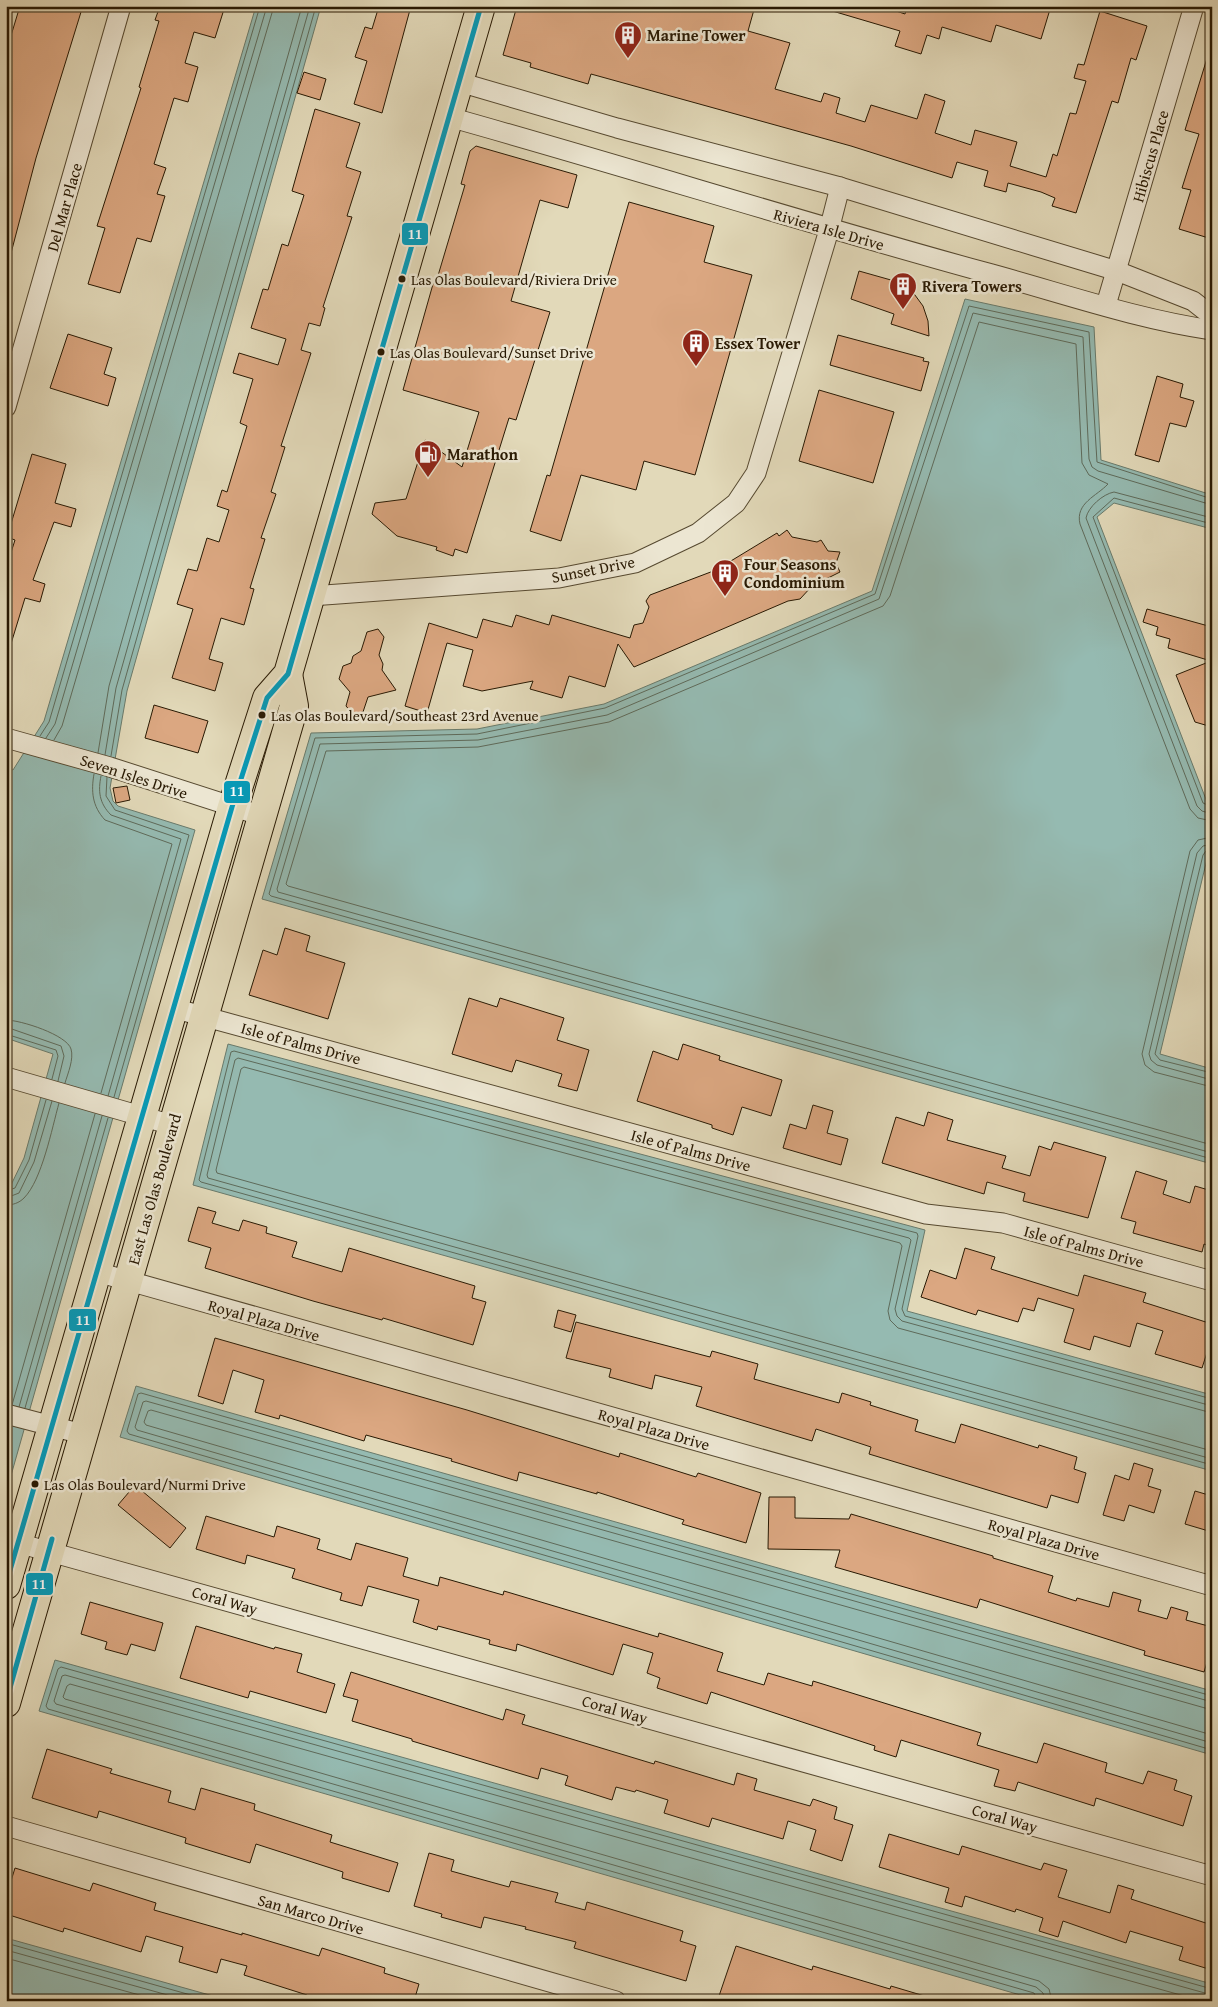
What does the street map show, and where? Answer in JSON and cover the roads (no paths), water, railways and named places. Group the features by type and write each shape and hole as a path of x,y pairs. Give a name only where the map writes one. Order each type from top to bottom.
{"main road":[{"name":"East Las Olas Boulevard","path":"6,1585 18,1543 42,1424 96,1272 132,1113 173,1008 232,807 267,698 288,674 481,6"},
{"name":"East Las Olas Boulevard","path":"6,1703 82,1434 294,706 288,674"}],"street":[{"name":"Del Mar Place","path":"6,407 121,6"},
{"name":"Hibiscus Place","path":"1106,305 1194,6"},
{"path":"459,82 535,105 840,187 1117,271 1193,301 1212,316"},
{"name":"Riviera Isle Drive","path":"448,117 608,161 829,230 1153,318 1212,330"},
{"name":"Sunset Drive","path":"310,596 559,578 634,563 698,533 736,503 756,473 829,230 840,187"},
{"name":"Seven Isles Drive","path":"6,738 110,768 262,816"},
{"name":"Isle of Palms Drive","path":"173,1008 926,1214 1003,1223 1212,1281"},
{"path":"6,1077 172,1125"},
{"name":"Royal Plaza Drive","path":"96,1272 1212,1586"},
{"path":"6,1414 82,1434"},
{"name":"Coral Way","path":"18,1543 1212,1876"},
{"name":"San Marco Drive","path":"6,1826 616,2001"}],"water":[{"path":"256,6 321,6 127,691 110,788 113,801 118,806 195,830 6,1493 6,1187 11,1185 24,1158 53,1054 6,1038 6,768 13,770 44,721"},
{"path":"965,299 1094,327 1101,460 1212,495 1212,529 1114,503 1097,517 1207,802 1212,803 1212,856 1208,855 1160,1054 1212,1069 1212,1164 262,899 311,733 477,729 604,704 872,591"},
{"path":"228,1044 925,1230 907,1311 1212,1395 1212,1471 193,1185"},
{"path":"136,1386 1212,1691 1212,1755 120,1437"},
{"path":"55,1660 1212,1984 1212,2001 1041,2001 39,1711"},
{"path":"6,1938 231,2001 6,2001"}],"place":[{"name":"Marine Tower","path":"628,59"},
{"name":"Las Olas Boulevard/Riviera Drive","path":"402,279"},
{"name":"Rivera Towers","path":"903,310"},
{"name":"Las Olas Boulevard/Sunset Drive","path":"381,352"},
{"name":"Essex Tower","path":"696,367"},
{"name":"Marathon","path":"428,478"},
{"name":"Four Seasons Condominium","path":"725,597"},
{"name":"Las Olas Boulevard/Southeast 23rd Avenue","path":"262,715"},
{"name":"Las Olas Boulevard/Nurmi Drive","path":"35,1484"}]}
